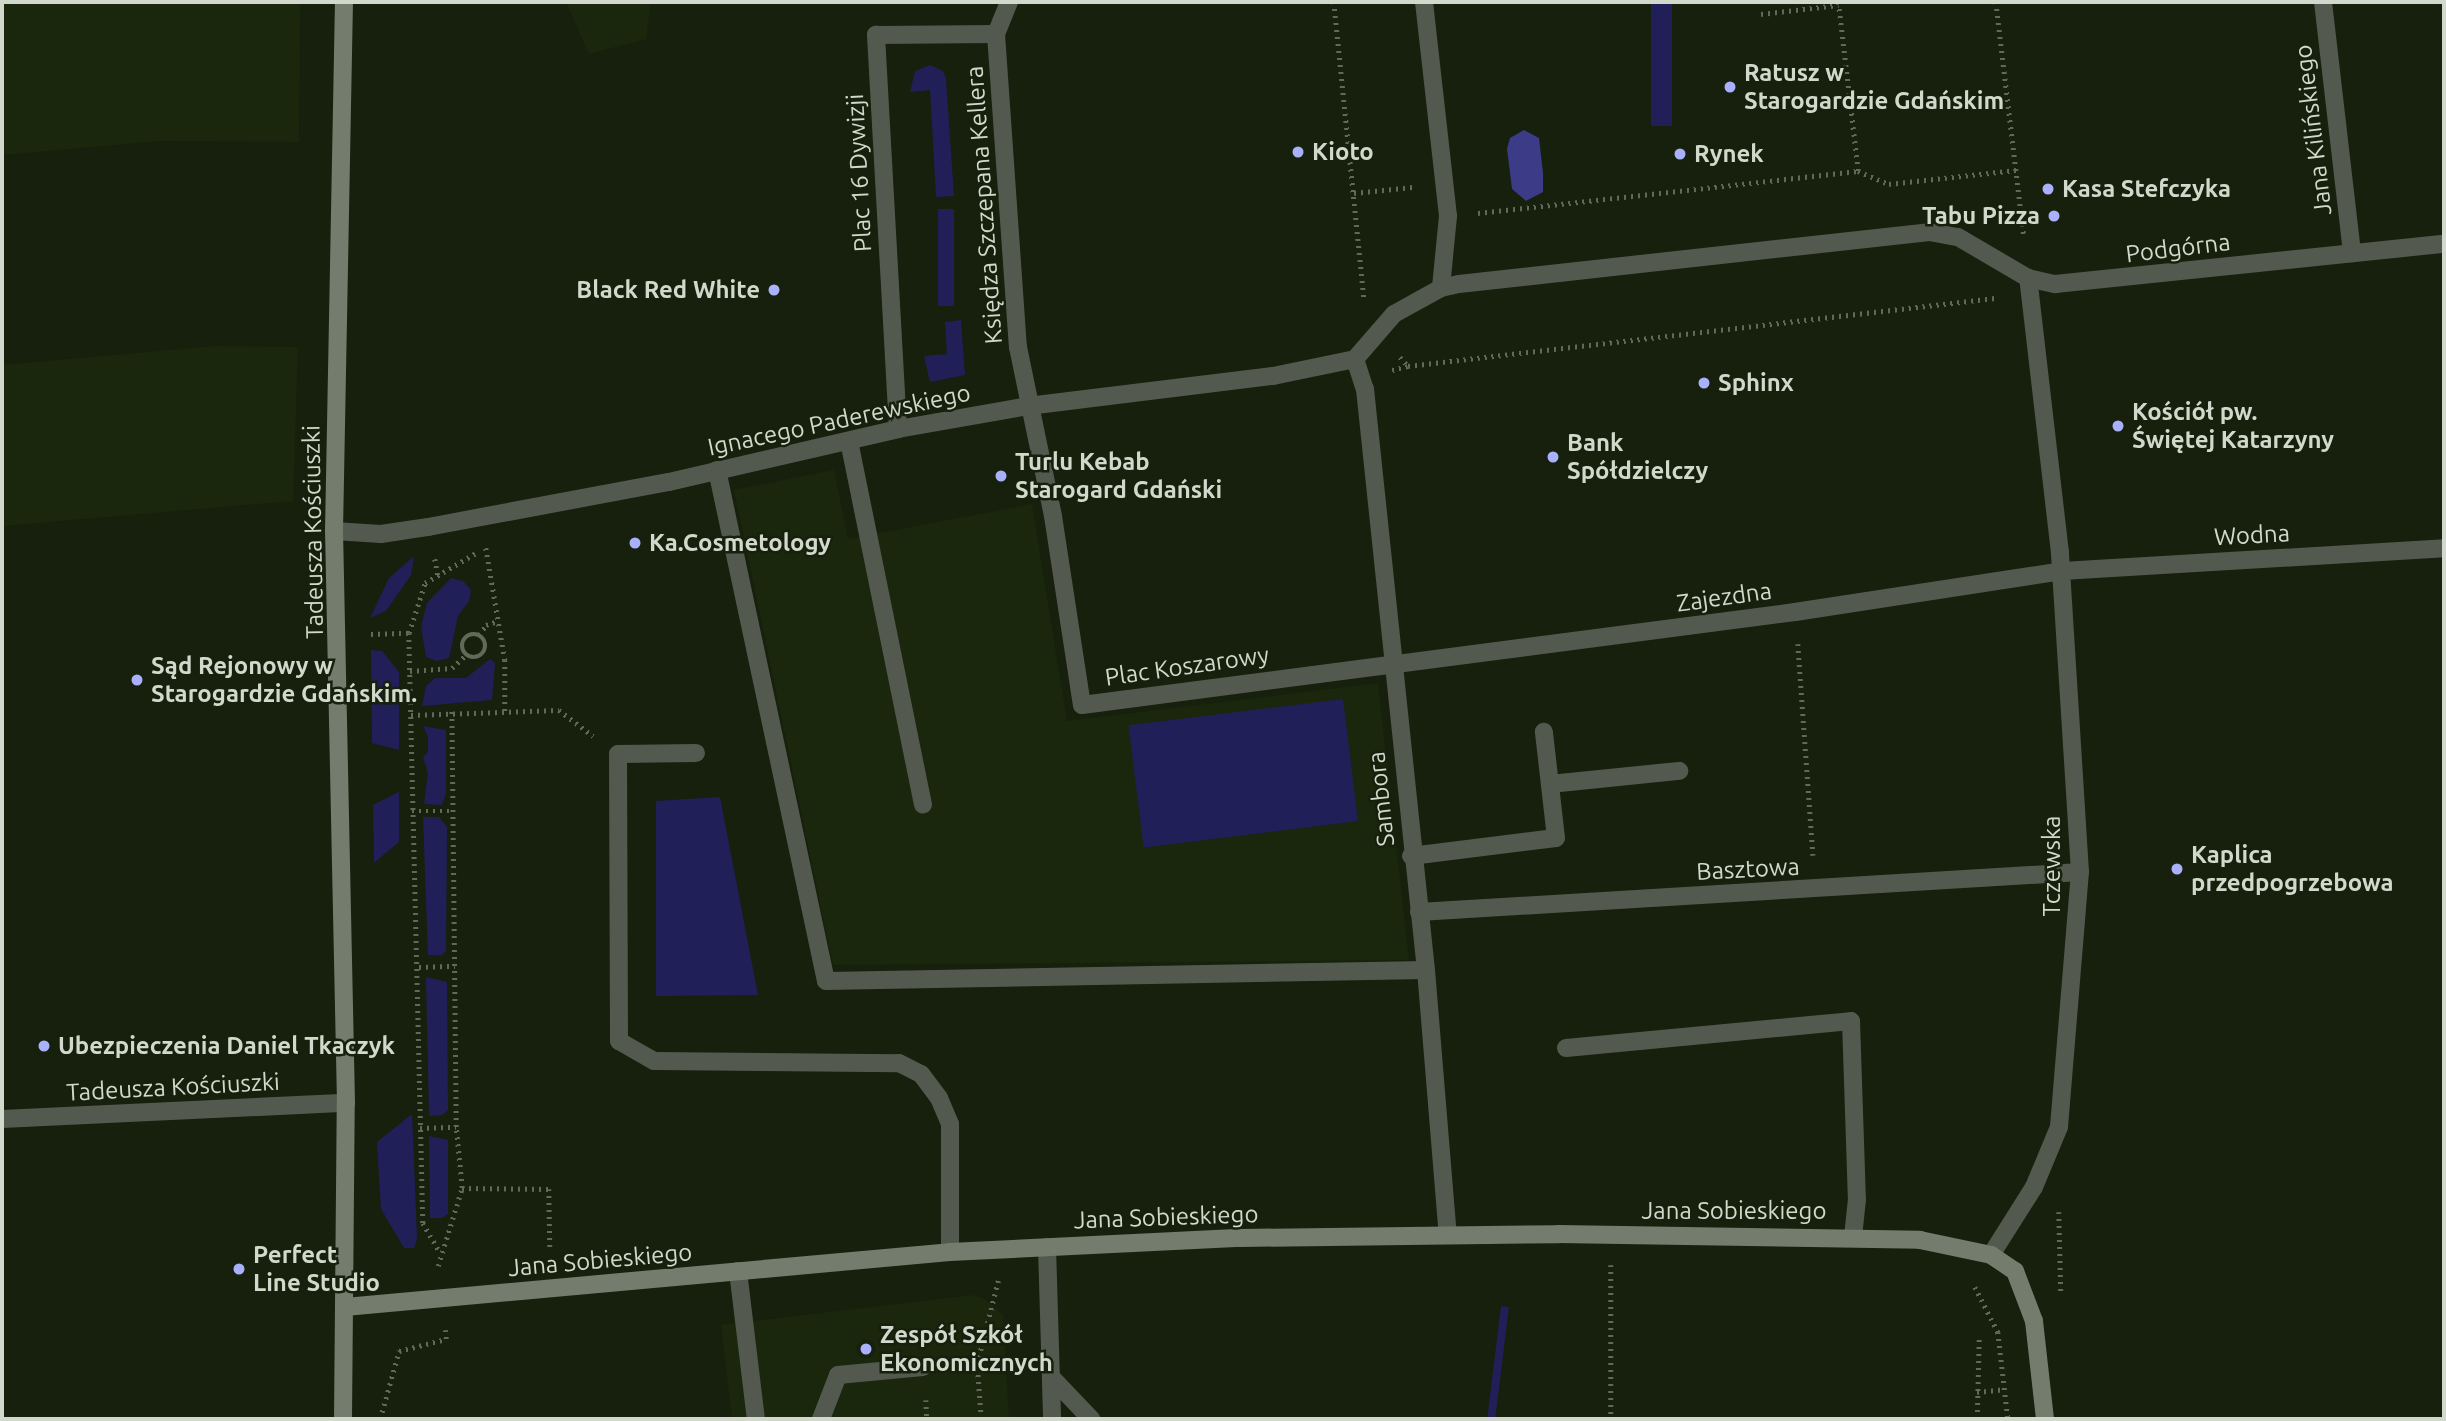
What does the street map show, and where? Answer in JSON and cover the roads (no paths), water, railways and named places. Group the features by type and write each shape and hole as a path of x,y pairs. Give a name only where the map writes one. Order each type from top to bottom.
{"street":[{"name":"Tadeusza Kościuszki","path":"343,1419 346,1104 334,531 344,2"},
{"name":"Księdza Szczepana Kellera","path":"1009,2 996,34 1018,347 1028,406"},
{"path":"1355,359 1394,314 1441,288 1448,216 1423,2"},
{"name":"Jana Kilińskiego","path":"2323,2 2352,253"},
{"name":"Plac 16 Dywizji","path":"898,429 876,35 996,34"},
{"name":"Podgórna","path":"1441,288 1929,232 1958,237 2028,278 2055,284 2098,282 2444,244"},
{"name":"Tczewska","path":"1991,1255 2035,1187 2059,1127 2080,872 2062,571 2028,278"},
{"name":"Ignacego Paderewskiego","path":"334,531 381,534 428,527 717,470 898,429 1028,406 1273,376 1355,359"},
{"name":"Sambora","path":"1355,359 1365,389 1391,666 1426,970 1448,1235"},
{"name":"Plac Koszarowy","path":"1028,406 1053,516 1082,705 1391,666"},
{"path":"849,441 923,804"},
{"path":"717,470 826,982 1426,970"},
{"name":"Wodna","path":"2062,571 2444,548"},
{"name":"Zajezdna","path":"1391,666 1795,612 2062,571"},
{"path":"1411,856 1556,838 1544,732"},
{"path":"696,753 618,754 619,1041 654,1062 899,1063 921,1074 939,1098 950,1124 950,1252"},
{"path":"1550,784 1679,771"},
{"name":"Basztowa","path":"1419,912 2080,872"},
{"path":"1566,1048 1851,1021 1857,1199 1853,1236"},
{"name":"Tadeusza Kościuszki","path":"2,1119 346,1104"},
{"name":"Jana Sobieskiego","path":"345,1307 950,1252 1047,1247 1448,1235 1853,1236 1920,1240 1991,1255"},
{"path":"1047,1247 1052,1419"},
{"path":"1991,1255 2015,1271 2025,1292 2034,1321 2045,1419"},
{"path":"738,1271 756,1419"},
{"path":"821,1419 838,1375 923,1367"},
{"path":"1052,1378 1091,1419"}],"place":[{"name":"Ratusz w Starogardzie Gdańskim","path":"1730,87"},
{"name":"Kioto","path":"1298,152"},
{"name":"Rynek","path":"1680,154"},
{"name":"Kasa Stefczyka","path":"2048,189"},
{"name":"Tabu Pizza","path":"2054,216"},
{"name":"Black Red White","path":"774,290"},
{"name":"Sphinx","path":"1704,383"},
{"name":"Kościół pw. Świętej Katarzyny","path":"2118,426"},
{"name":"Bank Spółdzielczy","path":"1553,457"},
{"name":"Turlu Kebab Starogard Gdański","path":"1001,476"},
{"name":"Ka.Cosmetology","path":"635,543"},
{"name":"Sąd Rejonowy w Starogardzie Gdańskim.","path":"137,680"},
{"name":"Kaplica przedpogrzebowa","path":"2177,869"},
{"name":"Ubezpieczenia Daniel Tkaczyk","path":"44,1046"},
{"name":"Perfect Line Studio","path":"239,1269"},
{"name":"Zespół Szkół Ekonomicznych","path":"866,1349"}]}
